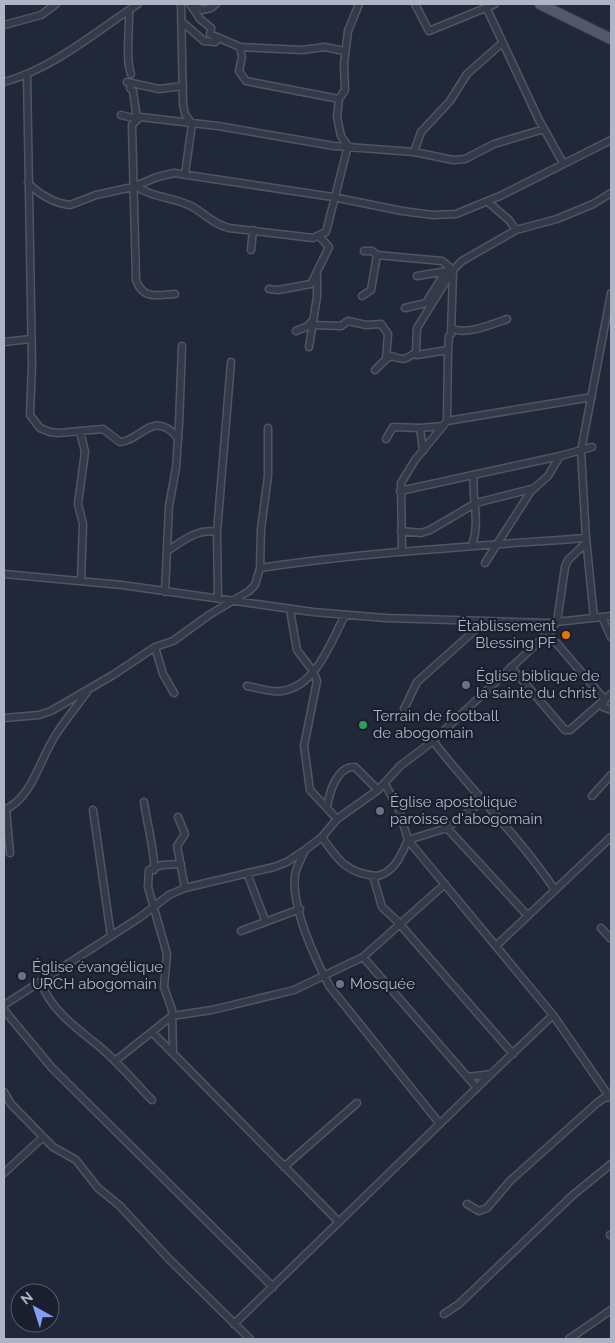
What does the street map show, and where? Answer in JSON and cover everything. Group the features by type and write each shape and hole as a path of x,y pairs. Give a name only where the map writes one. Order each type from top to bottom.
{"main road":[{"path":"540,4 611,39"}],"street":[{"path":"4,25 41,14 56,4"},
{"path":"4,82 27,74 66,54 138,4"},
{"path":"181,4 185,114 192,124 185,174"},
{"path":"190,4 202,10 211,8 216,4"},
{"path":"190,4 200,18 211,28 210,34 218,39 235,43 240,47 302,50 325,47 344,50"},
{"path":"348,146 341,136 338,99 345,90 344,50 348,31 359,4"},
{"path":"415,4 429,31 460,17 487,9 495,4"},
{"path":"487,9 544,129 563,163"},
{"path":"129,10 128,58 131,74"},
{"path":"181,21 204,41 215,42 218,39"},
{"path":"414,152 421,132 450,101 467,74 502,43"},
{"path":"240,47 242,57 240,71 246,81 338,99"},
{"path":"27,74 31,339 30,415 40,428 58,434 103,429 116,440 126,442 143,429 159,426 167,428 178,438"},
{"path":"175,294 157,295 144,293 139,289 134,268 132,125 137,118 133,91 129,85 158,89 183,86"},
{"path":"178,122 185,114"},
{"path":"121,115 218,126 293,140 414,152 453,160 465,159 494,144 544,129"},
{"path":"28,183 38,193 70,206 96,195 134,187 157,176 174,173 333,196 433,216 456,214 488,202 611,140"},
{"path":"134,187 192,206 215,224 313,238 320,237 329,226 333,196 348,146"},
{"path":"28,197 38,193"},
{"path":"375,370 392,356 401,360 407,359 416,352 417,328 453,270 462,261 516,230 557,218 593,204 611,193"},
{"path":"488,202 509,220 516,230"},
{"path":"252,250 253,230"},
{"path":"269,289 278,290 311,284 329,248 320,237"},
{"path":"364,251 372,251 376,255 442,260 453,270 445,424 404,475 400,490 402,551"},
{"path":"362,296 371,290 376,255"},
{"path":"418,276 453,270"},
{"path":"405,308 426,303 446,271"},
{"path":"309,348 317,297 317,275"},
{"path":"594,618 586,540 581,451 611,293"},
{"path":"451,328 456,331 471,330 507,319"},
{"path":"296,330 313,323 341,326 348,321 361,325 381,324 388,334 386,359"},
{"path":"4,342 31,339"},
{"path":"165,592 169,506 178,438 182,346"},
{"path":"416,352 417,354 428,354 448,350"},
{"path":"218,598 217,532 231,362"},
{"path":"386,439 393,426 420,428 592,397"},
{"path":"4,718 39,714 51,710 89,689 155,647 173,642 255,585 260,568 261,529 268,476 268,428"},
{"path":"420,428 423,451"},
{"path":"80,431 85,452 78,504 83,524 82,581"},
{"path":"400,490 560,456 592,447"},
{"path":"485,563 535,488 548,476 560,456"},
{"path":"472,546 478,513 472,494 474,475"},
{"path":"401,531 421,533 430,530 474,504 535,488"},
{"path":"167,551 198,532 207,530 217,532"},
{"path":"260,568 402,551 586,540"},
{"path":"4,1005 111,936 169,895 185,888 287,862 322,837 337,819 385,784 400,766 433,741 548,633 557,622 565,567 568,560 586,540"},
{"path":"4,574 82,581 218,598 290,610 344,615 484,622 557,622 611,616"},
{"path":"290,610 297,650 313,671 317,681 304,746 310,790 337,819"},
{"path":"247,686 282,691 299,686 324,655 344,615"},
{"path":"602,617 611,637"},
{"path":"404,709 417,682 484,622"},
{"path":"548,633 605,700"},
{"path":"155,647 163,674 174,692"},
{"path":"511,666 565,730 570,730 611,694"},
{"path":"10,853 5,809 21,796 31,782 56,734 89,689"},
{"path":"605,700 603,707 611,710"},
{"path":"433,741 533,858 555,890"},
{"path":"327,808 331,789 345,770 351,766 355,767 378,790"},
{"path":"592,796 611,775"},
{"path":"385,784 399,810 408,840 553,1015 610,1096 597,1103 510,1181 501,1194 487,1208 479,1211 467,1204"},
{"path":"322,837 343,865 373,876 381,875 398,862 408,840 447,828 484,800"},
{"path":"144,802 147,828 155,862 154,870"},
{"path":"93,810 111,936"},
{"path":"178,817 185,834 177,846 185,888"},
{"path":"447,828 528,916"},
{"path":"496,946 611,837"},
{"path":"305,850 295,875 296,894 311,944 330,987 440,1124"},
{"path":"287,862 295,875"},
{"path":"173,1053 172,1016 164,987 167,954 148,887 149,870 154,870 162,865 181,864"},
{"path":"247,873 265,920"},
{"path":"373,876 382,907 399,923 513,1054"},
{"path":"115,1061 172,1016 212,1010 294,990 363,957 444,884"},
{"path":"241,931 265,920 300,909"},
{"path":"601,928 611,939"},
{"path":"363,957 477,1088"},
{"path":"41,982 48,999 58,1011 115,1061 152,1100"},
{"path":"4,1010 53,1069 273,1287"},
{"path":"234,1324 553,1015"},
{"path":"152,1032 339,1222"},
{"path":"468,1077 491,1074"},
{"path":"4,1092 10,1104 60,1153 76,1160 98,1188 120,1206 168,1258 248,1338"},
{"path":"284,1167 357,1103"},
{"path":"4,1174 43,1137"},
{"path":"444,1314 459,1304 573,1195 611,1164"},
{"path":"569,1339 611,1310"}],"place":[{"name":"Établissement Blessing PF","path":"566,635"},
{"name":"Église biblique de la sainte du christ","path":"466,685"},
{"name":"Terrain de football de abogomain","path":"363,725"},
{"name":"Église apostolique paroisse d'abogomain","path":"380,811"},
{"name":"Église évangélique URCH abogomain","path":"22,976"},
{"name":"Mosquée","path":"340,984"}]}
